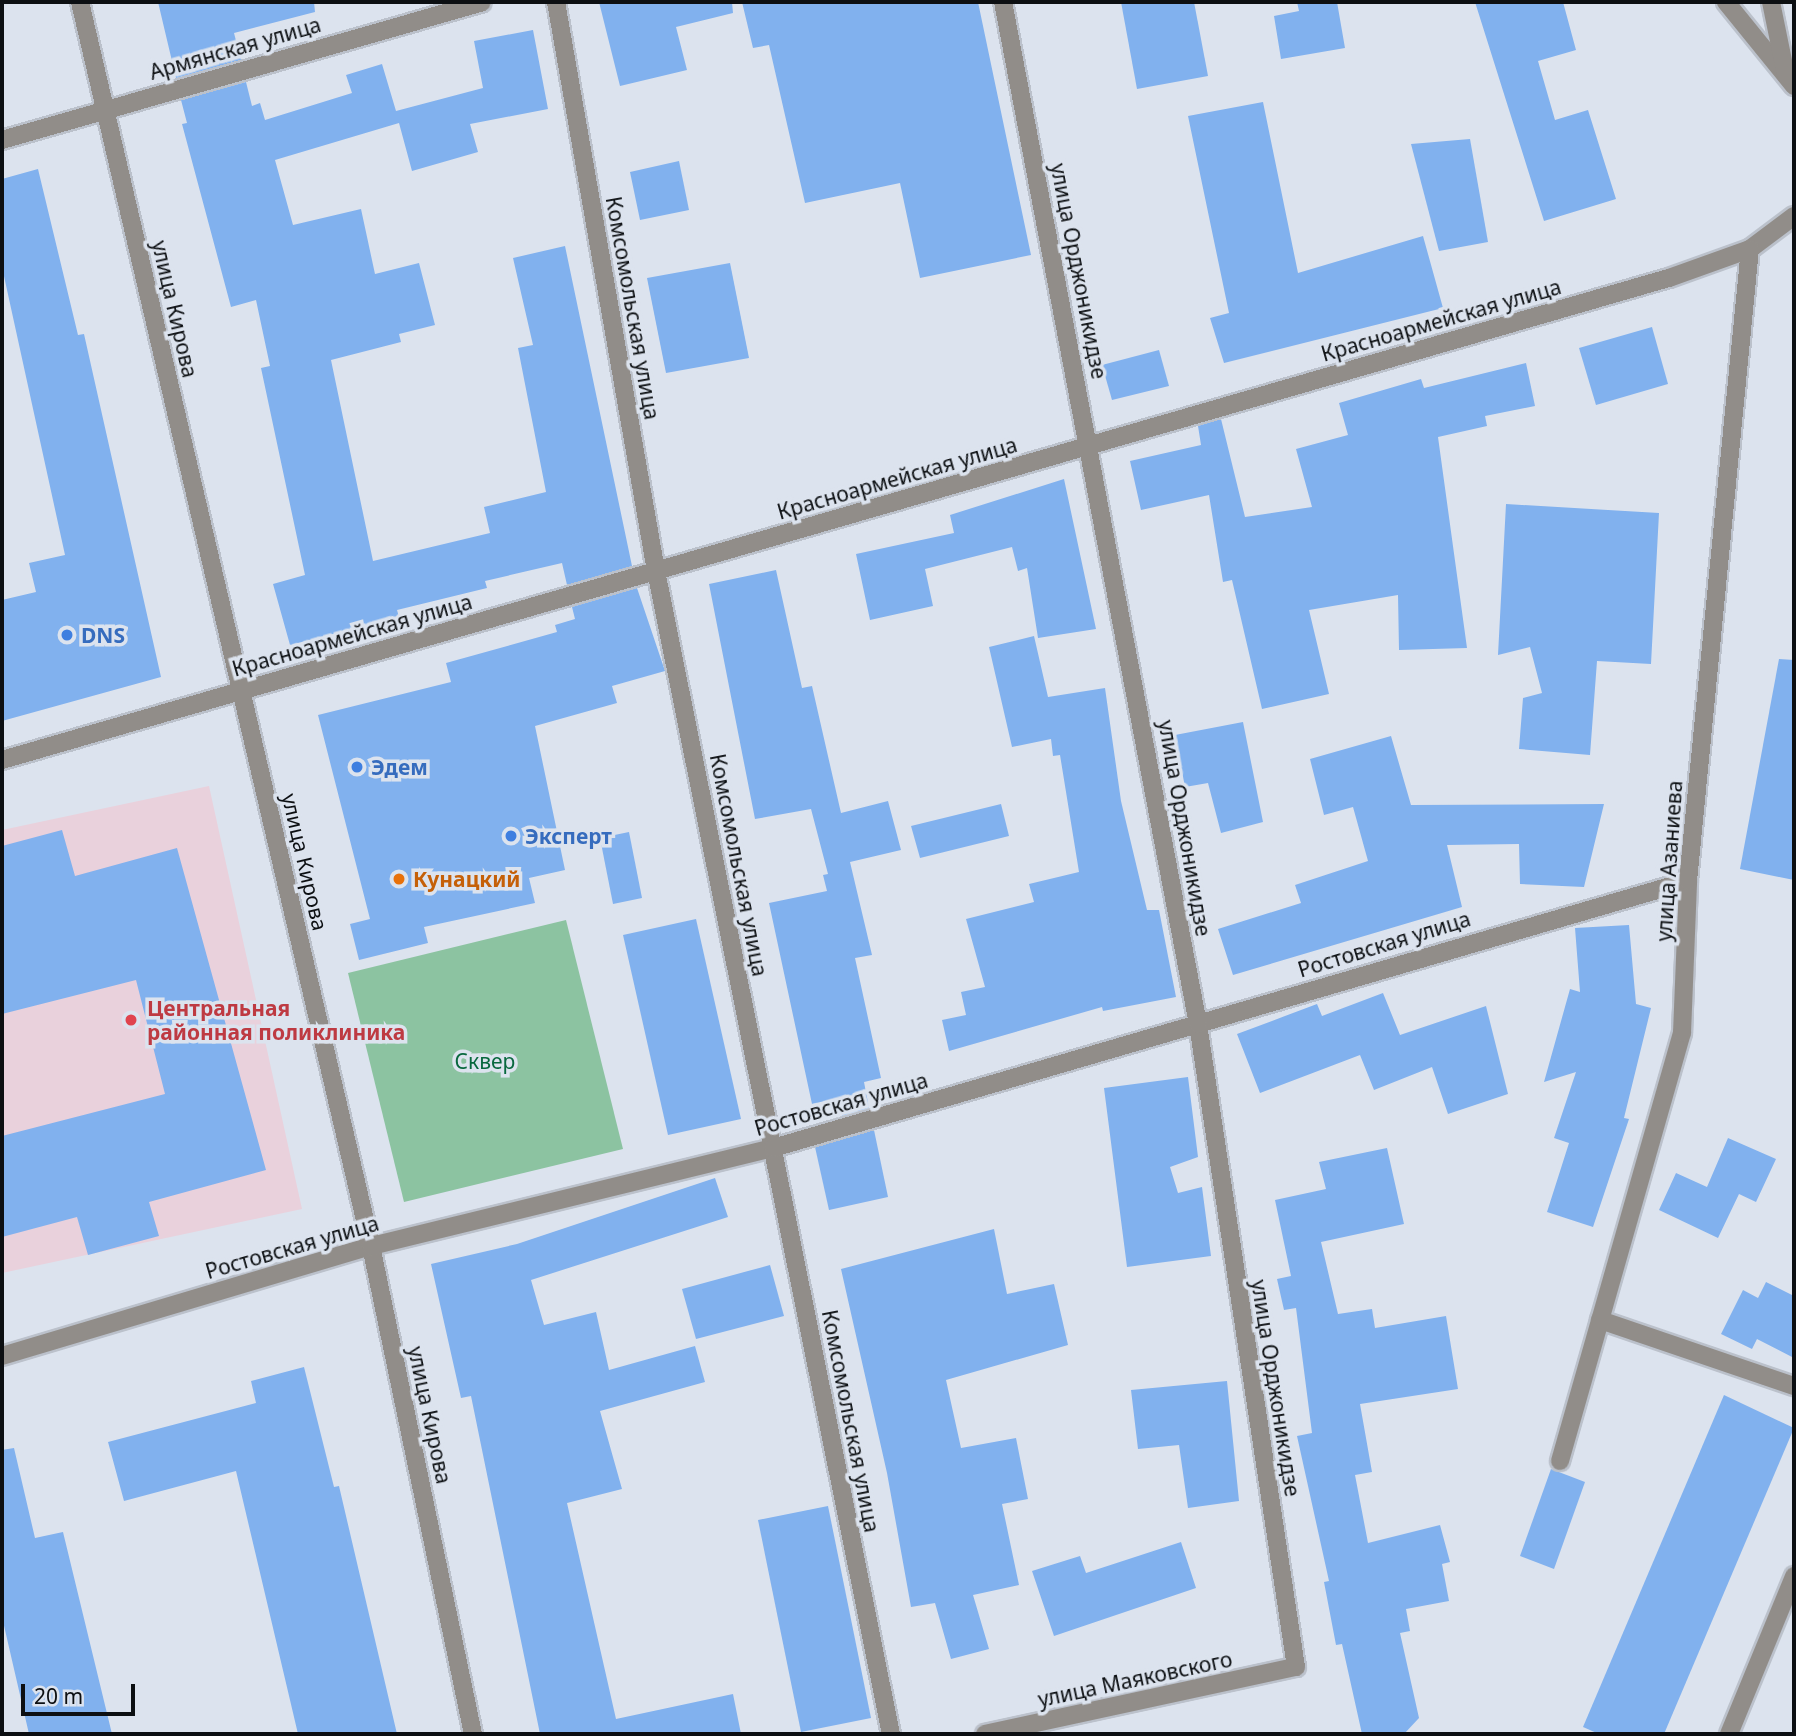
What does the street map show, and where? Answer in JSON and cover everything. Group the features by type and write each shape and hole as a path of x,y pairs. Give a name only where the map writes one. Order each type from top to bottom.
{"street":[{"name":"улица Кирова","path":"80,2 371,1246 473,1734"},
{"name":"Армянская улица","path":"2,140 105,108 482,2"},
{"name":"Комсомольская улица","path":"556,2 656,571 891,1734"},
{"name":"улица Орджоникидзе","path":"1003,2 1091,445 1198,1024 1296,1667"},
{"path":"1726,2 1790,82"},
{"path":"1771,2 1790,82"},
{"name":"Красноармейская улица","path":"2,760 1669,278 1750,249 1794,216"},
{"name":"улица Азаниева","path":"1560,1461 1682,1033 1688,881 1750,249"},
{"name":"Ростовская улица","path":"2,1356 371,1246 773,1148 1688,881"},
{"path":"1600,1320 1794,1386"},
{"path":"1730,1734 1794,1576"},
{"name":"улица Маяковского","path":"985,1734 1296,1667"}],"shaded area":[{"name":"Центральная районная поликлиника","path":"209,786 302,1209 2,1273 2,830"}],"green space":[{"name":"Сквер","path":"566,920 623,1149 404,1202 348,973"}],"building":[{"path":"158,2 314,2 315,12 234,33 241,60 176,78"},
{"path":"599,2 732,2 733,13 676,27 687,70 620,86"},
{"path":"742,2 978,2 1031,255 920,278 900,183 805,203 769,45 753,48"},
{"path":"1121,2 1194,2 1208,76 1137,89"},
{"path":"1297,2 1337,2 1345,48 1281,59 1274,16 1299,11"},
{"path":"1475,2 1563,2 1576,50 1538,61 1555,120 1588,110 1616,199 1544,221"},
{"path":"533,30 548,109 470,124 478,152 412,171 399,123 275,160 293,225 361,209 375,274 419,263 435,325 399,334 401,342 331,360 373,561 490,533 484,507 546,492 518,348 533,345 513,258 565,246 632,566 567,585 562,563 485,581 487,588 397,610 399,617 290,645 273,584 305,575 261,368 270,366 256,300 231,307 182,124 187,123 181,100 246,82 252,106 260,103 265,120 352,93 346,75 382,64 396,111 483,88 474,41"},
{"path":"1263,102 1298,273 1423,236 1443,308 1224,363 1210,318 1229,313 1188,116"},
{"path":"1470,139 1488,242 1439,251 1411,144"},
{"path":"679,161 689,210 640,220 630,172"},
{"path":"38,169 78,335 84,334 161,677 2,721 2,600 36,592 29,563 65,555 2,267 2,179"},
{"path":"730,263 749,358 666,373 647,278"},
{"path":"1652,327 1668,384 1596,405 1579,348"},
{"path":"1159,350 1169,386 1112,400 1102,365"},
{"path":"1526,363 1535,406 1485,416 1487,426 1438,437 1467,648 1399,650 1398,595 1309,610 1329,694 1262,709 1232,580 1223,582 1209,495 1141,510 1130,461 1201,445 1198,426 1221,419 1245,517 1312,507 1296,449 1348,435 1339,403 1421,379 1424,388"},
{"path":"1064,479 1096,629 1038,638 1027,568 1018,571 1012,547 925,569 933,606 870,620 856,554 954,533 950,515"},
{"path":"1506,504 1659,513 1651,664 1597,661 1590,755 1519,749 1523,698 1542,693 1530,647 1498,655"},
{"path":"776,570 802,688 812,686 841,813 888,801 901,850 850,862 872,955 855,958 881,1078 864,1082 869,1108 842,1116 837,1098 812,1104 769,903 827,891 823,875 828,874 811,809 755,819 709,584"},
{"path":"637,588 665,671 612,686 617,703 535,726 565,870 529,878 535,903 424,927 428,943 359,960 350,924 370,919 318,715 451,682 446,663 557,632 555,625 575,619 572,607"},
{"path":"1034,636 1048,697 1105,688 1121,801 1147,910 1159,910 1176,997 1103,1011 1102,1007 949,1051 942,1020 966,1015 961,992 985,987 966,919 1034,902 1029,884 1079,872 1060,755 1053,756 1051,739 1012,747 989,647"},
{"path":"1779,659 1794,660 1794,880 1740,869"},
{"path":"1243,722 1263,822 1221,833 1208,783 1185,787 1175,735"},
{"path":"1391,736 1411,805 1604,804 1584,887 1520,884 1519,844 1447,845 1462,907 1233,975 1218,929 1301,903 1295,885 1368,861 1353,807 1324,815 1310,759"},
{"path":"1001,804 1009,836 920,858 911,826"},
{"path":"62,830 75,876 177,848 266,1170 149,1202 159,1236 88,1255 77,1217 2,1237 2,1136 165,1094 136,980 2,1014 2,846"},
{"path":"629,832 642,898 613,904 600,838"},
{"path":"696,919 741,1119 668,1135 623,935"},
{"path":"1629,925 1636,1004 1651,1008 1624,1118 1629,1119 1593,1227 1547,1212 1569,1143 1554,1138 1576,1072 1544,1082 1570,989 1580,992 1575,928"},
{"path":"1383,993 1400,1035 1486,1006 1508,1094 1448,1114 1432,1067 1374,1090 1360,1055 1260,1093 1237,1034 1317,1004 1322,1016"},
{"path":"1188,1077 1198,1157 1170,1167 1178,1193 1202,1187 1211,1256 1127,1267 1104,1088"},
{"path":"874,1130 888,1197 829,1210 815,1147"},
{"path":"1728,1138 1776,1159 1756,1202 1739,1194 1718,1238 1659,1210 1676,1173 1707,1187"},
{"path":"1387,1148 1404,1224 1321,1242 1338,1314 1372,1309 1375,1328 1446,1316 1458,1389 1360,1404 1372,1472 1355,1475 1368,1543 1440,1525 1450,1562 1442,1564 1449,1601 1406,1609 1410,1631 1400,1633 1419,1718 1404,1734 1362,1734 1342,1644 1336,1645 1324,1582 1329,1581 1297,1436 1312,1433 1296,1308 1284,1310 1277,1279 1291,1276 1275,1200 1326,1189 1319,1162"},
{"path":"715,1178 728,1217 531,1280 544,1325 596,1312 609,1370 695,1346 705,1382 600,1411 622,1489 567,1503 616,1719 733,1694 741,1734 540,1734 471,1396 461,1398 431,1264 517,1244"},
{"path":"994,1229 1007,1294 1054,1284 1068,1345 946,1380 961,1448 1016,1438 1028,1499 1002,1504 1019,1585 973,1595 989,1649 951,1659 935,1603 911,1607 887,1473 841,1269"},
{"path":"770,1265 784,1316 696,1339 682,1289"},
{"path":"1766,1282 1794,1296 1794,1358 1757,1339 1752,1349 1721,1334 1743,1290 1758,1298"},
{"path":"304,1367 334,1487 339,1486 397,1734 298,1734 236,1471 124,1501 108,1442 256,1403 251,1381"},
{"path":"1227,1381 1239,1501 1188,1508 1179,1445 1138,1449 1131,1390"},
{"path":"1724,1395 1794,1428 1664,1734 1599,1734 1583,1727"},
{"path":"14,1448 35,1538 63,1532 112,1734 29,1734 2,1617 2,1450"},
{"path":"1551,1469 1585,1482 1554,1569 1520,1556"},
{"path":"828,1506 871,1718 801,1732 758,1520"},
{"path":"1181,1542 1196,1588 1054,1636 1032,1571 1080,1556 1086,1573"}],"place":[{"name":"DNS","path":"67,635"},
{"name":"Эдем","path":"357,767"},
{"name":"Эксперт","path":"511,836"},
{"name":"Кунацкий","path":"399,879"},
{"name":"Центральная районная поликлиника","path":"131,1020"}]}
